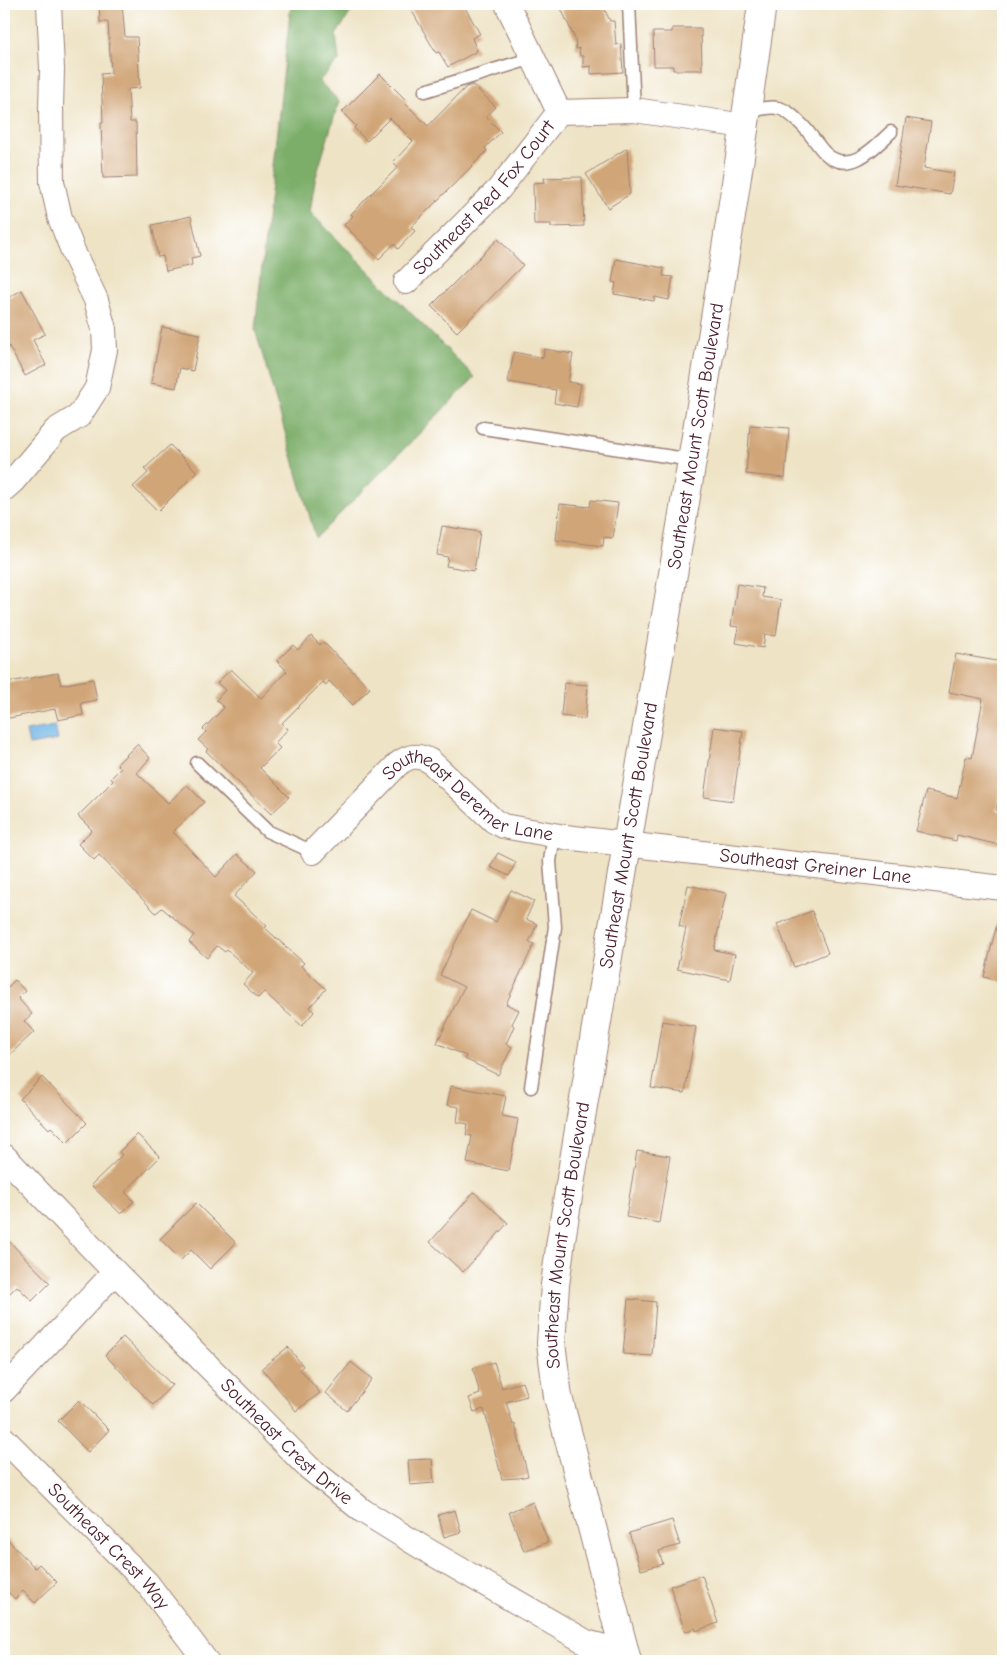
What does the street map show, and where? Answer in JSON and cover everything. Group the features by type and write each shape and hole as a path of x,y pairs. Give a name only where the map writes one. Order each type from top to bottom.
{"main road":[{"name":"Southeast Mount Scott Boulevard","path":"626,1657 558,1396 551,1343 555,1285 692,460 746,119 762,4"}],"street":[{"path":"4,489 56,430 79,416 97,388 106,350 104,329 96,300 75,256 60,218 52,182 52,69 49,4"},
{"path":"506,4 559,112 634,110 746,119"},
{"name":"Southeast Red Fox Court","path":"406,282 499,189 559,112"},
{"name":"Southeast Deremer Lane","path":"313,852 398,764 405,758 413,756 423,757 430,761 494,821 503,826 554,835 628,844"},
{"name":"Southeast Greiner Lane","path":"628,844 1003,888"},
{"name":"Southeast Crest Drive","path":"4,1156 115,1272 308,1467 363,1511 423,1548 586,1642 626,1657"},
{"path":"4,1390 115,1272"},
{"name":"Southeast Crest Way","path":"4,1439 147,1583 206,1661"}],"lane":[{"path":"629,4 634,110"},
{"path":"425,91 533,58"},
{"path":"746,119 770,108 778,108 787,112 807,129 826,154 843,162 854,161 866,154 891,132"},
{"path":"484,428 692,460"},
{"path":"196,763 267,831 313,852"},
{"path":"531,1087 555,927 550,861 554,835"}],"green space":[{"path":"291,4 356,4 336,35 339,61 319,81 339,101 315,180 310,212 475,377 316,538 255,329"}],"water":[{"path":"55,726 58,740 29,745 26,731"}],"building":[{"path":"99,4 122,4 125,37 137,37 140,88 128,89 130,122 136,122 137,177 103,178 101,74 111,73 108,22 100,22"},
{"path":"408,4 463,4 480,34 472,38 477,51 448,67 439,52 436,53"},
{"path":"559,4 602,4 610,21 614,21 616,45 621,44 623,72 591,74 591,66 583,67 583,56 580,56 579,48 576,49 575,39"},
{"path":"672,28 701,28 702,70 673,70 673,66 654,66 653,32 672,32"},
{"path":"380,74 407,101 405,103 428,126 466,87 473,85 496,107 486,117 501,132 485,148 487,151 411,227 415,231 398,249 394,244 379,259 344,225 353,216 351,214 398,167 393,162 413,141 390,118 367,141 342,112"},
{"path":"906,118 931,122 924,168 954,173 950,194 895,185"},
{"path":"627,148 630,194 608,208 586,174"},
{"path":"582,177 584,226 551,227 551,224 534,224 533,183 545,182 544,178"},
{"path":"191,216 200,256 191,258 192,265 166,271 163,256 158,257 152,225"},
{"path":"498,239 523,265 457,332 431,306"},
{"path":"616,259 664,268 663,276 673,277 669,300 655,297 654,301 614,294 616,283 612,282"},
{"path":"22,290 45,334 33,340 46,365 25,376 4,337 4,300"},
{"path":"162,327 200,334 193,371 180,368 176,388 151,383"},
{"path":"544,349 573,354 568,382 581,384 577,407 554,403 556,390 508,382 514,352 543,358"},
{"path":"750,425 789,428 785,478 746,474"},
{"path":"170,445 197,472 158,511 133,487 148,473 144,469"},
{"path":"591,500 618,503 613,538 604,537 603,546 556,540 560,504 590,507"},
{"path":"442,526 480,532 474,571 446,566 448,557 437,555"},
{"path":"737,584 763,588 762,597 781,600 776,636 765,634 763,648 736,643 739,627 731,626"},
{"path":"311,636 320,645 323,642 370,688 353,705 329,681 326,685 323,682 282,723 288,729 275,743 280,748 260,768 289,797 271,814 206,751 208,749 198,740 206,732 203,729 224,708 216,700 225,690 217,683 231,669 261,698 287,671 277,661 293,645 298,650"},
{"path":"956,654 1003,662 1003,779 996,810 1003,812 1003,826 999,845 957,835 956,841 916,831 926,791 957,798 966,757 972,758 983,699 949,692"},
{"path":"58,673 61,685 93,679 97,700 81,703 83,715 58,720 55,709 4,719 4,683"},
{"path":"564,683 588,685 585,719 561,716"},
{"path":"714,727 743,731 733,801 704,797"},
{"path":"137,744 150,758 137,773 168,803 187,785 204,802 173,832 216,877 237,854 257,871 234,896 267,926 265,928 304,963 301,966 326,989 310,1007 314,1012 302,1026 264,992 258,998 243,984 253,973 227,950 225,952 217,946 207,958 189,942 194,935 162,908 156,913 99,855 94,860 78,844 92,830 78,816 113,781 111,778 121,768 117,764"},
{"path":"498,853 516,862 509,876 490,867"},
{"path":"688,885 726,893 714,950 735,954 730,980 677,969 686,928 679,926"},
{"path":"511,890 534,901 526,919 537,924 529,942 534,944 506,1004 519,1010 512,1024 514,1026 506,1044 512,1047 498,1075 465,1059 466,1056 437,1043 464,987 440,975 471,910 496,922"},
{"path":"812,911 828,953 794,967 777,924"},
{"path":"997,923 1003,924 1003,982 984,977"},
{"path":"15,980 25,991 18,998 32,1014 24,1021 34,1032 4,1060 4,982 8,987"},
{"path":"662,1021 696,1027 685,1093 651,1088"},
{"path":"42,1077 87,1123 67,1143 51,1127 49,1129 20,1099"},
{"path":"451,1086 506,1096 502,1116 518,1119 509,1171 467,1163 472,1136 466,1135 468,1124 457,1122 459,1107 447,1105"},
{"path":"137,1134 160,1157 125,1192 134,1201 121,1214 91,1185 122,1155 119,1152"},
{"path":"637,1151 670,1156 659,1223 626,1217"},
{"path":"474,1192 508,1223 463,1272 430,1242"},
{"path":"196,1203 236,1243 210,1269 191,1250 181,1260 160,1239"},
{"path":"4,1236 50,1283 32,1301 17,1286 4,1299"},
{"path":"628,1299 656,1302 652,1356 623,1354"},
{"path":"123,1337 172,1385 153,1405 105,1355"},
{"path":"288,1347 303,1366 300,1369 320,1393 296,1411 262,1368"},
{"path":"351,1362 372,1379 347,1411 326,1393"},
{"path":"494,1362 502,1388 522,1382 527,1396 506,1402 513,1425 515,1424 528,1476 502,1479 484,1409 474,1412 469,1398 480,1394 473,1368"},
{"path":"79,1400 109,1430 88,1452 58,1421"},
{"path":"432,1459 434,1483 410,1485 408,1460"},
{"path":"533,1502 548,1542 524,1551 509,1512"},
{"path":"455,1510 461,1532 444,1537 438,1515"},
{"path":"672,1520 680,1545 659,1551 663,1564 641,1570 629,1533"},
{"path":"4,1536 35,1568 39,1564 57,1582 35,1603 23,1591 15,1599 4,1588"},
{"path":"702,1575 718,1623 696,1631 695,1628 685,1632 670,1586"}]}
